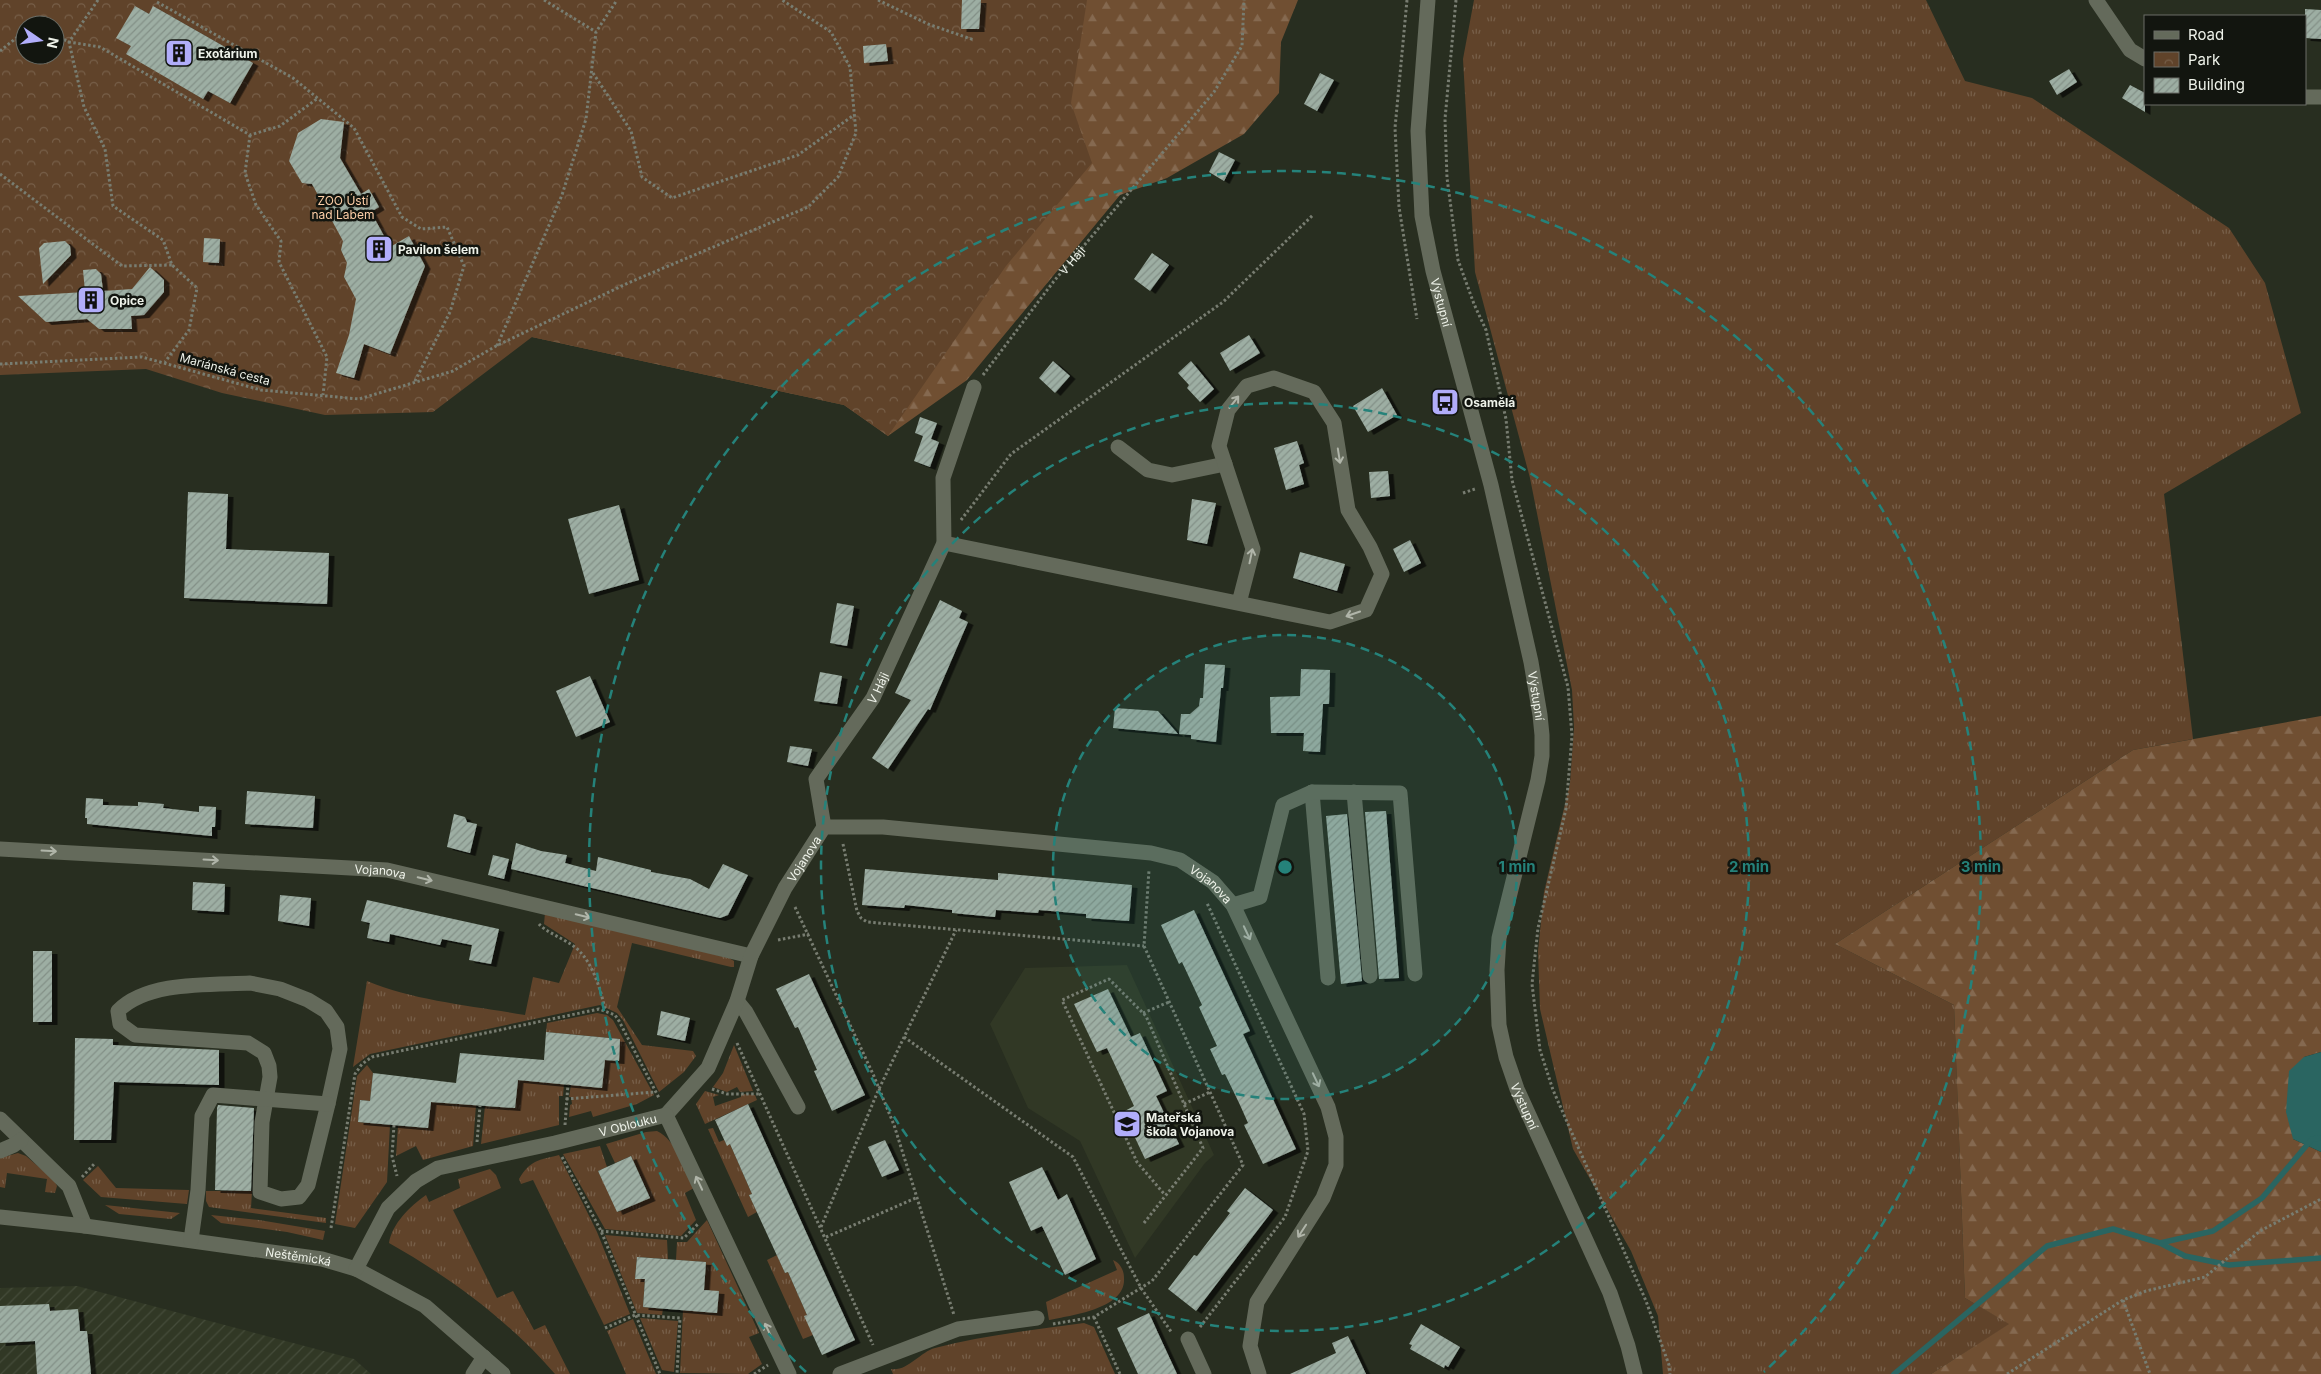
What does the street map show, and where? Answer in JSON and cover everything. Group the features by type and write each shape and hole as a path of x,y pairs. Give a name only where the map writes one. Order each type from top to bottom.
{"street":[{"name":"Výstupní","path":"1428,0 1418,131 1422,216 1433,271 1491,486 1531,662 1540,715 1542,756 1538,780 1499,938 1497,970 1499,1025 1506,1057 1517,1089 1613,1302 1628,1346 1634,1374"},
{"path":"2096,0 2130,50 2144,58"},
{"path":"2306,97 2321,97"},
{"path":"944,543 1330,622 1366,610 1382,574 1370,546 1348,510 1334,423 1314,392 1274,378 1247,386 1228,410 1219,446 1253,549 1240,603"},
{"name":"V Háji","path":"832,828 816,779 873,698 944,543 943,478 974,387"},
{"path":"1118,447 1148,470 1172,475 1225,464"},
{"path":"1312,792 1328,978"},
{"path":"1233,905 1260,896 1282,805 1312,792 1400,793 1415,974"},
{"path":"1354,792 1370,976"},
{"name":"Vojanova","path":"666,1115 708,1068 737,1001 754,950 785,888 832,828 883,827 1151,854 1180,860 1213,882 1233,905 1328,1107 1336,1137 1336,1165 1323,1198 1257,1302 1250,1346 1258,1374"},
{"name":"Vojanova","path":"0,849 387,870 543,907 754,950"},
{"path":"250,983 280,989 308,1000 326,1011 336,1027 340,1049 308,1185 299,1197 281,1199 260,1192 262,1122 266,1099 269,1066 264,1053 248,1043 135,1035 120,1024 118,1011 127,1001 156,991 194,985 250,983"},
{"path":"737,1001 746,1012 798,1107"},
{"path":"191,1240 198,1190 202,1116 213,1095 328,1104"},
{"name":"V Oblouku","path":"356,1269 388,1208 416,1181 438,1168 561,1142 666,1115 789,1374"},
{"path":"0,1119 69,1186 85,1226"},
{"path":"0,1151 20,1140"},
{"name":"Neštěmická","path":"0,1218 85,1226 191,1240 322,1259 356,1269 425,1306 504,1374"},
{"path":"840,1374 958,1328 1037,1318"},
{"path":"1188,1339 1204,1374"},
{"path":"474,1374 484,1356"}],"path":[{"path":"98,0 69,42 84,107 106,150 113,206 163,240 172,264 197,288 189,330 165,362"},
{"path":"544,0 596,32"},
{"path":"496,346 562,196 586,119 593,72 596,32 617,0"},
{"name":"Mariánská cesta","path":"0,364 142,358 165,362 260,390 359,399 453,371 496,346 628,283 808,207 838,177 856,133 850,67 830,32 782,0"},
{"path":"878,0 928,24 974,40"},
{"name":"V Háji","path":"974,387 1054,281 1214,92 1242,46 1244,0"},
{"path":"1456,0 1445,120 1447,178 1458,260 1486,330 1506,419 1512,480 1568,687 1571,726 1566,809 1538,928 1532,984 1540,1050 1553,1090 1646,1301 1669,1365 1670,1374"},
{"path":"157,2 293,78 354,128 402,217 421,229 447,227 464,266 450,312 414,384"},
{"path":"0,51 15,39"},
{"path":"65,40 100,47 250,135 280,126 318,98"},
{"path":"593,72 631,130 642,177 672,198 798,155 854,115"},
{"path":"250,135 245,173 256,205 281,241 280,262 327,357 323,396"},
{"path":"0,174 122,266 172,264"},
{"path":"944,543 1011,454 1223,302 1313,215"},
{"path":"832,828 857,911 861,918 868,922 1144,946"},
{"path":"1037,1318 1046,1325 1094,1317 1152,1281 1243,1165 1144,946 1151,854"},
{"path":"904,1037 1073,1157 1141,1288 1178,1342 1191,1338 1286,1217 1308,1151 1304,1114 1203,894 1213,882"},
{"path":"785,888 809,934 873,1074 878,1091 894,1125 958,1328"},
{"path":"543,907 539,925 574,946 592,970 602,992 605,1010"},
{"path":"821,1227 878,1091 956,930"},
{"path":"754,950 809,934"},
{"path":"1144,1223 1203,1148 1143,1013 1109,979 1062,1000 1137,1162 1165,1195"},
{"path":"1143,1013 1169,1002"},
{"path":"331,1228 355,1074 362,1064 372,1057 599,1009 605,1010 614,1015 619,1021 666,1115"},
{"path":"727,1025 761,1094 875,1350"},
{"path":"698,1079 707,1088 727,1094 761,1094"},
{"path":"568,1084 561,1142 660,1374 665,1374"},
{"path":"566,1099 655,1092"},
{"path":"1184,1104 1210,1092"},
{"path":"477,1145 480,1106"},
{"path":"394,1125 392,1156 398,1178 406,1191"},
{"path":"81,1178 95,1163"},
{"path":"826,1237 916,1198"},
{"path":"2007,1374 2123,1300 2146,1291 2205,1277 2260,1231 2321,1199"},
{"path":"600,1231 684,1238 711,1210"},
{"path":"2123,1300 2150,1374"},
{"path":"606,1328 635,1315 680,1318 677,1374"},
{"path":"1094,1317 1120,1374"}],"shaded area":[{"name":"Mateřská škola Vojanova","path":"1127,965 1214,1155 1205,1163 1135,1258 1080,1141 1028,1108 990,1024 1025,968"},
{"path":"77,1286 354,1359 371,1374 0,1374 0,1288"}],"green space":[{"name":"ZOO Ústí nad Labem","path":"0,0 1087,0 1071,103 1092,163 1006,266 888,436 844,405 532,337 433,412 325,415 222,393 146,369 0,375"},
{"path":"1011,0 1298,0 1281,42 1279,93 1244,134 1167,178 1120,195 967,380 888,436 844,405 532,337"},
{"path":"1474,0 1926,0 1965,81 2032,98 2229,228 2265,283 2301,413 2164,494 2193,739 2133,750 1835,944 1954,1005 1965,1298 2010,1324 1931,1374 1663,1374 1658,1316 1631,1251 1573,1149 1540,1009 1538,951 1544,892 1570,783 1574,728 1572,690 1530,478 1475,272 1463,59"},
{"path":"2321,716 2321,1052 2304,1057 2293,1139 2321,1152 2321,1374 1931,1374 2009,1324 1965,1298 1954,1005 1835,944 2133,750"},
{"path":"545,913 729,958 734,961 734,967 731,967 632,943 617,1007 642,1045 693,1051 696,1056 684,1072 659,1092 623,1020 617,1013 600,1005 370,1054 353,1067 367,981 385,988 425,998 525,1015 533,977 559,983 575,944 544,924"},
{"path":"597,1013 607,1015 613,1020 654,1095 637,1104 593,1117 591,1111 569,1117 570,1105 572,1104 571,1097 569,1097 571,1085 605,1060 618,1061 620,1039 546,1032 547,1023"},
{"path":"734,1045 753,1091 740,1092 737,1087 727,1092 713,1087 723,1073"},
{"path":"367,1065 373,1073 370,1101 360,1100 358,1122 390,1125 387,1182 355,1228 335,1224 357,1076"},
{"path":"518,1080 564,1084 563,1096 559,1096 559,1125 481,1144 485,1106 515,1108"},
{"path":"705,1091 719,1095 713,1097 715,1106 741,1097 741,1094 755,1095 757,1100 705,1124 696,1104"},
{"path":"431,1102 476,1105 473,1146 423,1160 416,1146 396,1156 398,1126 428,1128"},
{"path":"713,1128 719,1142 724,1140 727,1145 730,1144 752,1194 749,1195 757,1212 748,1217 708,1129"},
{"path":"657,1131 670,1141 675,1148 694,1188 685,1193 696,1220 681,1236 605,1229 563,1154 600,1146 607,1167 598,1171 618,1212 650,1197 631,1156 615,1163 606,1144 646,1132"},
{"path":"18,1153 26,1156 54,1180 57,1186 55,1193 45,1192 47,1179 7,1173 5,1188 0,1187 0,1158"},
{"path":"559,1155 597,1232 630,1314 604,1325 533,1180 521,1184 519,1179 531,1164"},
{"path":"98,1166 116,1188 189,1190 187,1204 101,1197 83,1180"},
{"path":"490,1169 496,1175 501,1188 453,1210 497,1298 513,1291 534,1330 545,1325 570,1374 555,1374 537,1354 478,1301 412,1256 389,1243 398,1222 414,1204 426,1195 429,1202 460,1188 458,1179"},
{"path":"206,1191 252,1191 251,1208 326,1218 326,1223 209,1207 206,1201"},
{"path":"105,1205 180,1213 171,1219 119,1214"},
{"path":"211,1215 259,1220 325,1231 323,1240 287,1232 221,1223"},
{"path":"707,1220 759,1333 749,1337 762,1364 748,1374 680,1373 683,1310 717,1313 719,1292 704,1290 706,1262 676,1260 677,1242 687,1242"},
{"path":"605,1235 667,1240 668,1259 637,1257 635,1279 645,1279 643,1307 663,1309 662,1315 637,1313"},
{"path":"777,1255 785,1273 788,1272 807,1315 813,1335 803,1339 767,1260"},
{"path":"1113,1260 1120,1265 1124,1275 1122,1288 1116,1297 1107,1304 1095,1309 1049,1320 1046,1302 1117,1270"},
{"path":"640,1318 678,1321 674,1372 662,1370"},
{"path":"633,1319 656,1374 626,1374 607,1331"},
{"path":"1084,1323 1094,1327 1115,1374 893,1374 891,1369 903,1368 929,1350 953,1343"}],"water":[{"path":"2321,1052 2321,1152 2293,1139 2286,1112 2289,1071 2304,1057"}],"building":[{"path":"962,0 981,0 979,29 961,29"},
{"name":"Exotárium","path":"135,6 149,14 153,6 253,63 230,103 208,91 203,99 126,54 131,46 116,38"},
{"path":"2305,9 2321,10 2321,39 2306,38"},
{"path":"886,44 888,61 864,63 863,46"},
{"path":"2069,69 2077,82 2057,95 2049,81"},
{"path":"1320,73 1334,80 1317,111 1304,104"},
{"path":"2130,85 2144,92 2145,112 2122,98"},
{"name":"Pavilon šelem","path":"321,119 344,122 340,158 361,194 369,189 379,207 371,212 390,247 409,236 425,266 390,354 364,344 354,378 336,373 349,335 356,299 344,277 347,263 341,250 343,241 312,184 302,183 289,161 298,133"},
{"path":"1219,152 1235,160 1224,181 1209,172"},
{"path":"204,238 220,239 219,263 203,262"},
{"path":"65,241 70,246 71,255 43,284 39,248 44,243"},
{"path":"1152,253 1169,265 1150,291 1134,279"},
{"name":"Opice","path":"150,267 164,280 164,292 144,315 131,316 132,329 99,329 87,319 46,322 18,296 85,292 83,270 96,269 101,274 103,291 132,289"},
{"path":"1249,335 1260,353 1230,371 1220,353"},
{"path":"1053,361 1070,376 1055,393 1039,378"},
{"path":"1191,361 1214,389 1200,402 1187,388 1189,385 1178,373"},
{"path":"1382,388 1397,415 1368,432 1353,406"},
{"path":"920,417 937,423 931,439 939,442 930,467 914,461 923,436 915,433"},
{"path":"1297,441 1304,463 1299,465 1304,484 1286,490 1274,448"},
{"path":"1388,471 1390,496 1371,498 1369,472"},
{"path":"188,492 228,494 226,549 329,553 327,604 184,598"},
{"path":"1192,499 1216,503 1207,544 1187,540"},
{"path":"619,505 639,580 589,594 568,519"},
{"path":"1410,540 1421,563 1404,572 1393,549"},
{"path":"1300,552 1345,564 1337,591 1293,578"},
{"path":"940,600 962,611 959,618 968,622 930,710 928,709 888,769 872,758 911,700 895,693"},
{"path":"837,603 854,606 847,646 830,643"},
{"path":"1205,664 1225,665 1216,742 1191,739 1191,735 1179,734 1181,714 1190,714 1199,706 1200,698 1203,698"},
{"path":"1301,669 1330,670 1329,704 1323,704 1320,752 1303,751 1304,733 1271,733 1270,697 1300,696"},
{"path":"820,672 842,676 837,704 814,701"},
{"path":"590,676 610,722 576,737 556,691"},
{"path":"1115,708 1158,711 1178,734 1113,728"},
{"path":"790,746 812,749 808,766 787,762"},
{"path":"247,791 315,796 313,828 245,824"},
{"path":"86,798 103,799 103,805 138,806 138,802 152,803 164,804 163,808 199,812 199,806 216,807 215,827 212,827 212,836 87,824 87,818 85,818"},
{"path":"1386,811 1399,978 1379,979 1365,812"},
{"path":"454,814 465,817 467,822 477,824 470,853 447,847"},
{"path":"1347,814 1362,981 1341,984 1326,816"},
{"path":"516,843 541,851 567,855 565,863 596,871 598,857 651,870 651,872 690,879 709,889 723,864 748,875 728,915 720,918 511,869"},
{"path":"493,855 509,859 504,879 488,875"},
{"path":"865,869 998,880 998,873 1132,885 1129,921 1086,918 1086,914 1039,910 1038,913 996,910 995,917 952,913 952,910 905,905 904,908 862,905"},
{"path":"193,882 225,884 224,912 192,910"},
{"path":"280,895 311,898 309,926 278,921"},
{"path":"367,900 499,929 491,964 469,960 472,945 442,939 440,945 390,934 389,942 367,938 370,923 361,921"},
{"path":"1194,910 1250,1031 1243,1034 1296,1149 1263,1164 1244,1125 1248,1123 1240,1105 1225,1074 1222,1075 1210,1049 1217,1046 1199,1007 1202,1005 1182,962 1179,964 1161,925"},
{"path":"33,951 52,951 52,1022 33,1022"},
{"path":"809,974 865,1095 832,1111 814,1071 817,1070 798,1027 795,1028 776,989"},
{"path":"1108,989 1131,1037 1140,1033 1167,1091 1156,1096 1179,1144 1145,1159 1123,1112 1134,1106 1107,1048 1097,1052 1074,1004"},
{"path":"661,1011 690,1018 685,1041 657,1035"},
{"path":"546,1032 620,1039 619,1061 605,1060 602,1088 518,1080 515,1108 431,1102 428,1128 358,1122 360,1100 370,1101 373,1073 456,1083 460,1053 544,1060"},
{"path":"75,1038 113,1039 113,1045 219,1050 219,1085 114,1082 111,1140 74,1140"},
{"path":"748,1104 855,1340 822,1355 804,1316 807,1315 788,1272 785,1273 749,1195 752,1194 730,1144 727,1146 715,1120"},
{"path":"218,1105 254,1108 251,1191 215,1190"},
{"path":"885,1140 899,1170 882,1177 868,1147"},
{"path":"631,1156 650,1198 617,1212 598,1171"},
{"path":"1042,1167 1058,1200 1067,1194 1096,1259 1065,1275 1042,1226 1031,1231 1009,1182"},
{"path":"1245,1188 1273,1210 1196,1311 1168,1289 1194,1255 1197,1256 1230,1213 1227,1211"},
{"path":"637,1257 706,1262 704,1290 719,1291 717,1313 643,1307 645,1279 635,1279"},
{"path":"49,1304 50,1311 78,1309 80,1331 87,1331 91,1374 37,1374 35,1341 0,1343 0,1306"},
{"path":"1149,1313 1177,1374 1138,1374 1117,1328"},
{"path":"1421,1324 1460,1347 1448,1367 1445,1365 1444,1368 1410,1349 1412,1345 1409,1344"},
{"path":"1348,1336 1366,1374 1290,1374 1336,1353 1332,1343"}],"waterway":[{"path":"1894,1374 2047,1246 2113,1229 2160,1243 2213,1231 2262,1198 2312,1139 2321,1138"},
{"path":"2160,1243 2185,1256 2229,1265 2321,1258"}],"place":[{"name":"Exotárium","path":"179,53"},
{"name":"Pavilon šelem","path":"379,249"},
{"name":"Opice","path":"91,300"},
{"name":"Osamělá","path":"1445,402"},
{"name":"Mateřská škola Vojanova","path":"1127,1124"}]}
